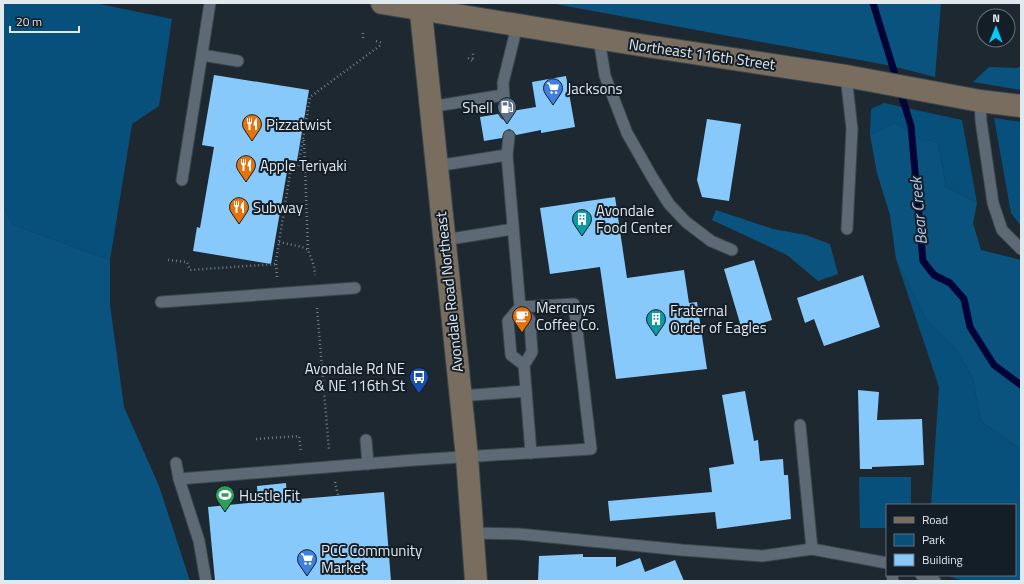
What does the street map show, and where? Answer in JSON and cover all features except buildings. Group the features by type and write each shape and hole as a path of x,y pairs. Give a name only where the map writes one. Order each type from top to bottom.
{"street":[{"name":"Northeast 116th Street","path":"382,3 420,6 518,26 846,76 1021,106"},
{"name":"Avondale Road Northeast","path":"420,6 466,457 476,581"}],"lane":[{"path":"182,180 210,3"},
{"path":"505,112 503,83 518,26"},
{"path":"599,39 605,76 628,133 652,177 669,204 686,222 711,241 732,250"},
{"path":"202,55 238,61"},
{"path":"846,76 852,129 847,229"},
{"path":"430,107 503,95"},
{"path":"980,100 981,121 993,203 1002,230 1021,249"},
{"path":"509,136 507,156 520,307 530,320 532,352 524,365 531,452"},
{"path":"436,166 507,156"},
{"path":"444,240 513,229"},
{"path":"161,302 355,288"},
{"path":"179,479 531,452 591,449 574,304 520,307 508,321 511,355 524,365"},
{"path":"460,396 526,391"},
{"path":"800,425 812,549"},
{"path":"366,440 368,464"},
{"path":"176,463 179,479 199,540 206,581"},
{"path":"472,533 519,534 682,550 762,556 812,549 886,564"},
{"path":"923,576 935,581"}],"path":[{"path":"363,32 363,38"},
{"path":"338,496 330,467 314,266 308,250 304,126 310,97 382,44 376,41"},
{"path":"468,58 473,61 472,53"},
{"path":"278,294 276,264 285,189 289,170 291,167 298,168 300,149 304,134"},
{"path":"277,231 281,232"},
{"path":"279,242 302,247 308,250"},
{"path":"273,253 277,254"},
{"path":"168,260 187,262 190,270 276,264"},
{"path":"256,439 299,436 302,469"}],"green space":[{"path":"3,3 95,3 172,19 159,106 132,124 110,260 13,225 3,206"},
{"path":"884,103 962,120 977,203 946,187 938,142 920,139 895,123 870,135 871,109"},
{"path":"994,118 1021,122 1021,226 1011,213"},
{"path":"896,259 927,321 957,350 973,379 981,421 1021,450 1021,581 963,581 949,576 1016,576 1016,504 931,504 939,387"},
{"path":"859,477 911,477 911,504 886,504 886,528 860,528"}],"shaded area":[{"path":"550,3 941,3 935,77 892,66"},
{"path":"1021,66 1021,90 973,82 989,67 1017,68"},
{"path":"895,123 920,139 938,142 946,187 977,203 973,223 981,250 1021,260 1021,450 981,421 973,379 957,350 927,321 896,259 890,215 877,173 870,135"},
{"path":"3,206 13,225 110,260 110,305 124,407 159,486 190,581 3,581"},
{"path":"716,210 773,229 806,235 830,244 838,274 818,281 787,255 712,220"}],"waterway":[{"name":"Bear Creek","path":"873,3 911,126 923,261 934,275 950,283 964,299 970,327 994,365 1021,385"}],"place":[{"name":"Jacksons","path":"553,105"},
{"name":"Shell","path":"507,124"},
{"name":"Pizzatwist","path":"252,141"},
{"name":"Apple Teriyaki","path":"246,182"},
{"name":"Subway","path":"239,224"},
{"name":"Avondale Food Center","path":"582,236"},
{"name":"Mercurys Coffee Co.","path":"522,333"},
{"name":"Fraternal Order of Eagles","path":"656,336"},
{"name":"Avondale Rd NE & NE 116th St","path":"419,394"},
{"name":"Hustle Fit","path":"225,512"},
{"name":"PCC Community Market","path":"307,576"}]}
